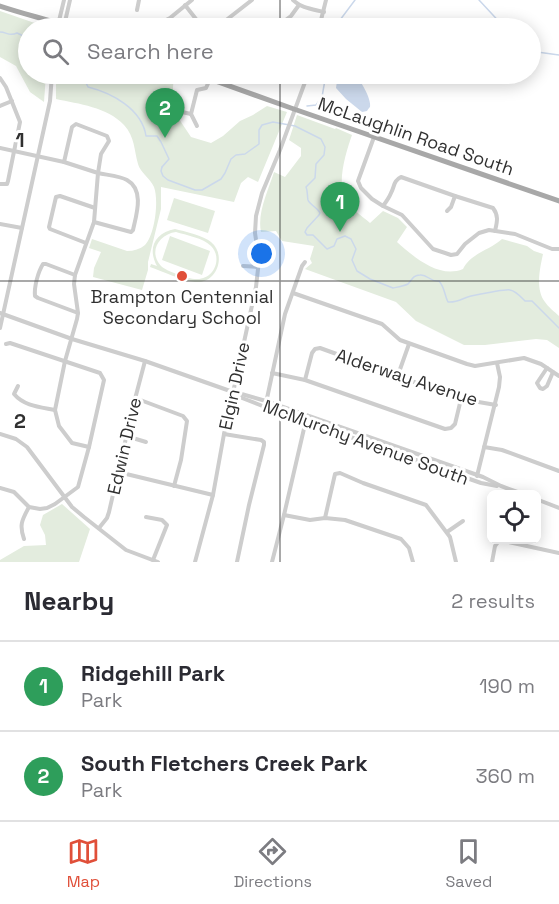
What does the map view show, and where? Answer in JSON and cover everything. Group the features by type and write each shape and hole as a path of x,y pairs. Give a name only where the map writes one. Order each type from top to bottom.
{"main road":[{"path":"0,6 35,18"},
{"name":"McLaughlin Road South","path":"226,84 559,201"}],"street":[{"path":"61,18 64,0"},
{"path":"63,18 70,0"},
{"path":"136,10 139,0"},
{"path":"170,18 192,0"},
{"path":"229,18 252,0"},
{"path":"293,0 298,5 324,12"},
{"path":"322,18 326,0"},
{"path":"185,5 195,18"},
{"path":"288,18 298,5"},
{"path":"0,78 20,122 8,181 7,184 0,184"},
{"path":"0,328 50,101 51,84"},
{"path":"197,126 191,114 197,90 206,88 208,84"},
{"name":"Elgin Drive","path":"195,562 213,495 256,287 259,260 255,233 256,216 262,193 304,84"},
{"path":"0,106 12,101"},
{"path":"182,112 191,114"},
{"path":"64,162 72,127 76,124 107,136 109,141 101,154 98,173 94,222 75,274 78,313 55,410 59,426 72,443 89,447"},
{"path":"374,136 358,181 361,188 383,206 402,214 433,249 451,255 457,254 479,233 489,230 515,234 552,249 559,249"},
{"path":"0,148 38,155 130,182 136,192 139,205 133,230 128,232 94,222"},
{"path":"383,206 391,193 394,181 401,177 493,208 497,213 495,231"},
{"path":"86,243 50,229 56,197 60,196 95,208"},
{"path":"447,211 455,196"},
{"path":"0,224 22,228"},
{"path":"266,404 285,314 305,262"},
{"path":"75,274 43,264 34,291 38,298 78,313"},
{"path":"243,266 258,267"},
{"path":"293,293 382,324 400,340 409,344 476,366 524,358 559,376"},
{"name":"McMurchy Avenue South","path":"2,314 243,398 478,475 511,490"},
{"path":"0,488 14,492 29,507 40,509 47,508 78,487 104,380 100,373 10,343 6,344"},
{"path":"398,375 409,344"},
{"name":"Alderway Avenue","path":"305,380 312,352 320,348 461,399 496,405"},
{"name":"Edwin Drive","path":"99,528 107,518 145,362"},
{"path":"476,481 496,405 500,377 497,363"},
{"path":"547,368 537,384 540,388 548,386 553,372"},
{"path":"272,373 305,380 445,429 454,424 461,399"},
{"path":"18,386 14,394 20,400 30,405 55,410"},
{"path":"135,398 183,416 187,421 174,486"},
{"path":"272,562 306,418"},
{"name":"McMurchy Avenue South","path":"306,418 476,481 501,486"},
{"path":"0,434 16,439 27,447 72,507 126,550 155,561 167,525 162,520 146,517"},
{"path":"224,434 264,442 237,562"},
{"path":"126,436 146,442"},
{"path":"484,447 506,452 559,471"},
{"path":"118,472 213,495"},
{"path":"325,518 335,474 340,473 426,505 447,532 454,549 456,562"},
{"path":"541,501 559,508"},
{"path":"24,539 21,530 29,507"},
{"path":"284,515 310,520 325,518 345,520 400,539 409,548 413,562"},
{"path":"447,532 463,521"},
{"path":"492,562 495,546 498,542 504,541 559,553"}],"shaded area":[{"path":"0,11 20,18 18,18 18,70 16,66 0,57"},
{"path":"26,84 45,84 44,102 30,92"},
{"path":"56,84 173,84 172,101 179,119 191,137 211,143 240,121 267,106 287,112 258,182 248,177 241,183 234,202 161,187 161,209 142,290 93,277 101,252 89,248 92,239 127,251 137,250 145,245 151,234 155,217 154,187 139,167 132,139 124,125 101,110 56,99"},
{"path":"297,115 352,135 342,177 346,200 370,223 383,211 398,218 407,227 397,242 427,265 445,271 463,269 476,255 502,239 527,246 543,254 539,278 540,291 546,304 559,316 559,348 547,340 536,339 464,345 416,321 396,302 305,269 312,263 310,259 314,246 282,241 276,231 261,232 260,217 274,172 285,177 301,156 301,148 289,140"},
{"path":"174,198 215,211 208,233 167,220"},
{"path":"175,229 211,242 216,248 219,261 214,274 203,281 195,282 150,267 151,264 157,266 153,253 155,242 168,231","holes":["176,232 204,241 215,251 215,267 208,276 196,279 183,276 164,268 157,261 155,255 160,240"]},
{"path":"170,236 210,251 202,275 162,260"},
{"path":"62,504 90,529 79,562 0,562 24,546 46,545 45,535 40,525 43,515"}],"water":[{"path":"337,84 361,84 370,107 367,111 362,112 336,88"}],"waterway":[{"path":"342,18 355,0"},
{"path":"479,0 496,18"},
{"path":"0,32 18,33"},
{"path":"541,53 559,55"},
{"path":"87,84 88,87 107,93 125,104 139,118 146,136 157,136 169,159 162,167"},
{"path":"307,106 316,105 322,97 324,84"},
{"path":"162,167 163,176 168,180 195,190 202,190 221,179 231,159 236,155 245,154 259,144 259,130 262,125 273,122 295,126 321,139 325,147 324,155 316,164 315,178 306,187 308,200 320,213 307,228 305,232 307,235 313,235 327,249 334,246 337,239 345,236 351,239 356,249 352,260 357,271 393,288 406,285 416,276 423,275 439,281 448,302 474,295 510,290 525,301 532,301 559,328"}],"place":[{"name":"South Fletchers Creek Park","path":"165,138"},
{"name":"Ridgehill Park","path":"340,232"},
{"name":"Brampton Centennial Secondary School","path":"182,276"}]}
